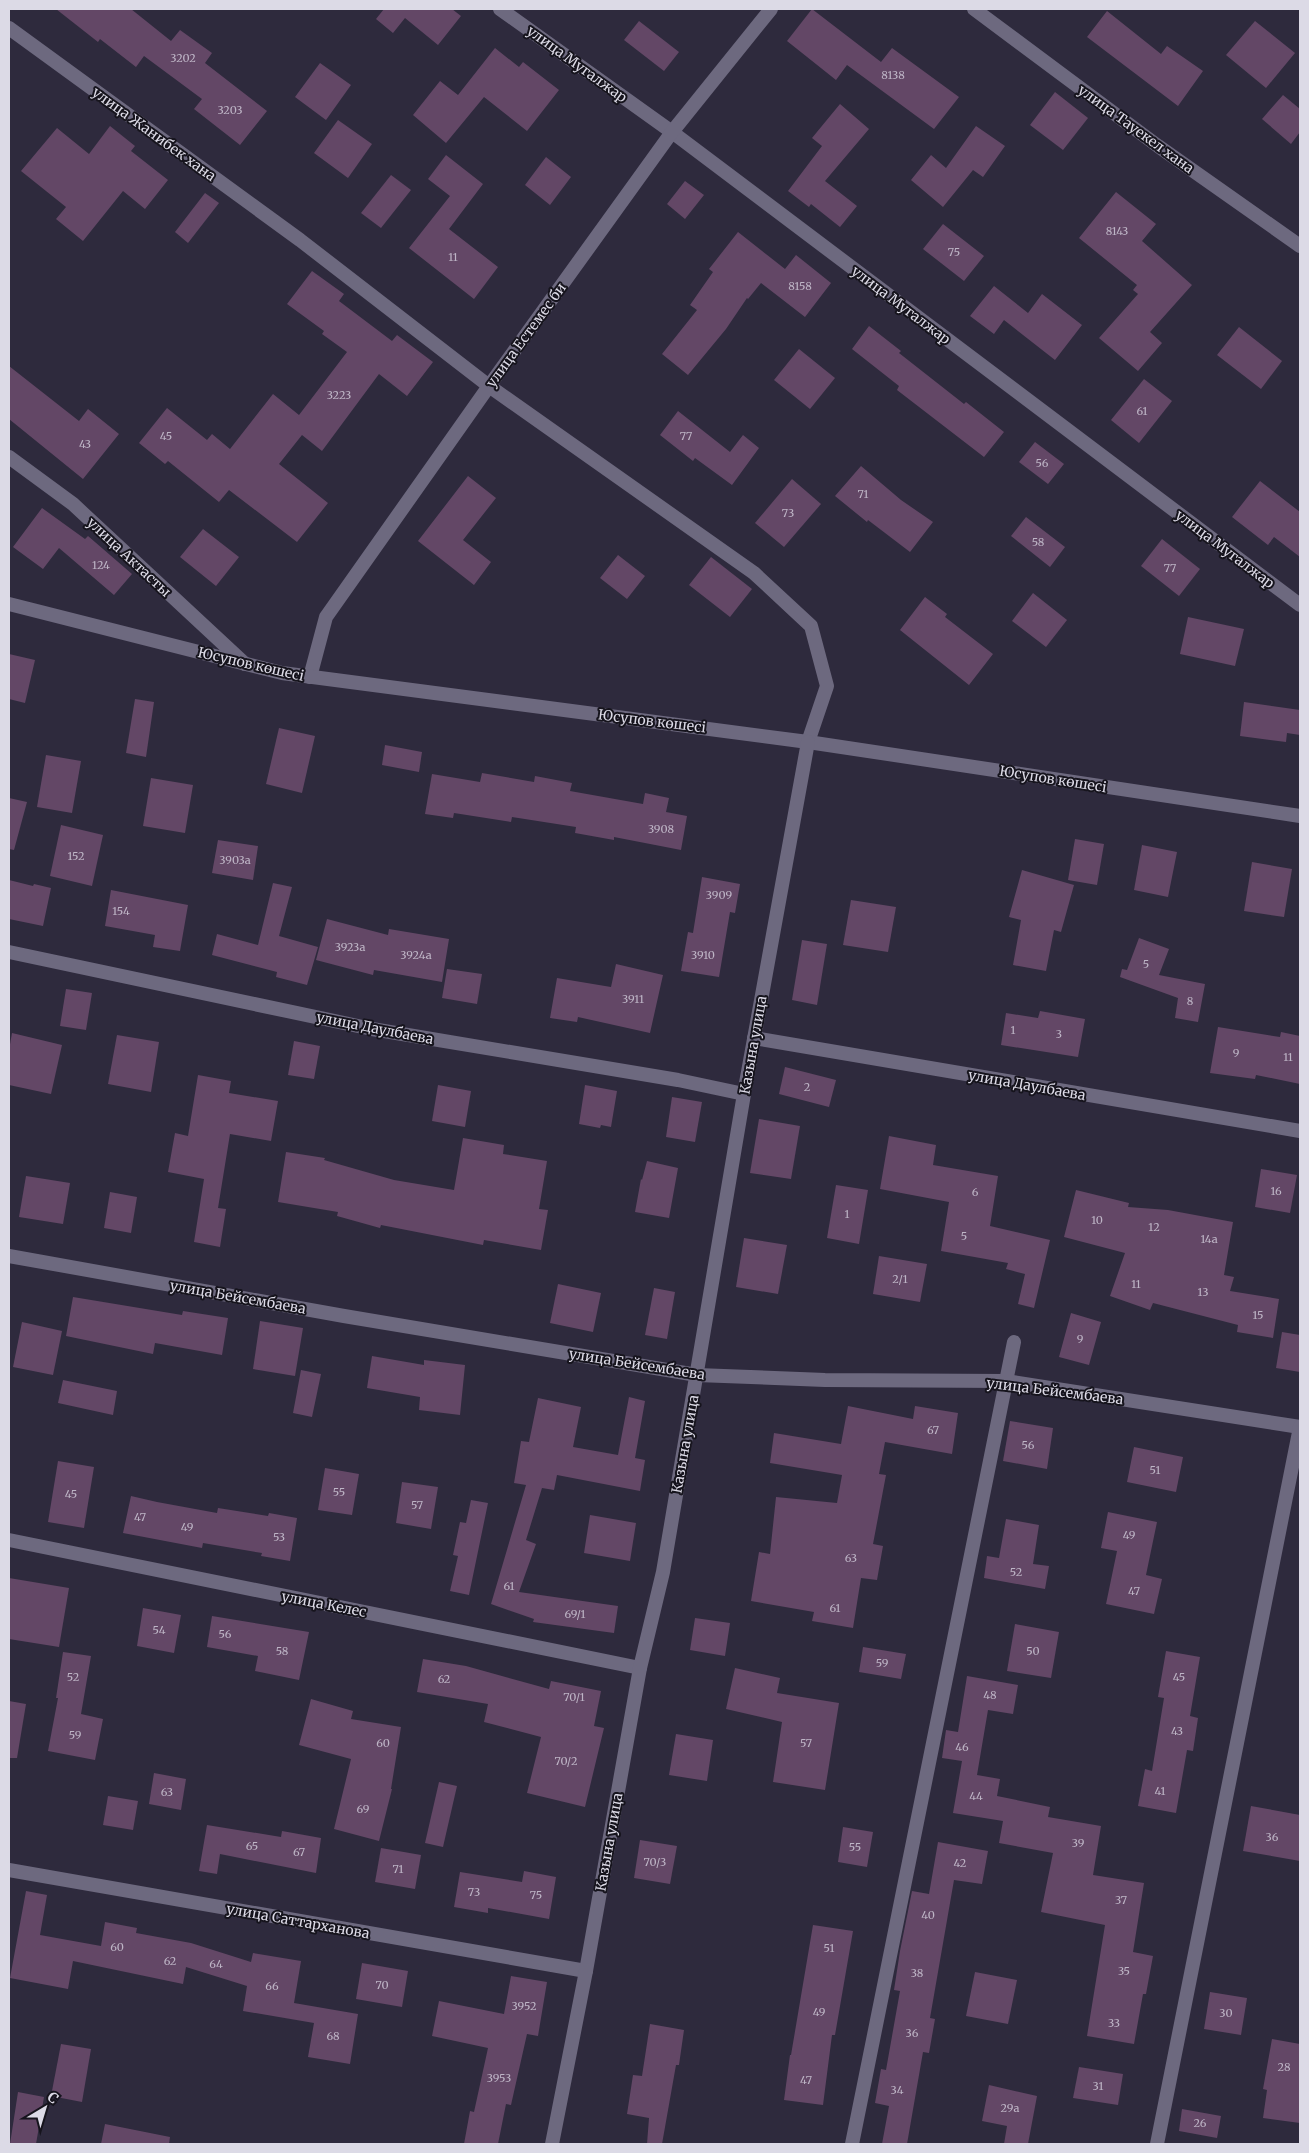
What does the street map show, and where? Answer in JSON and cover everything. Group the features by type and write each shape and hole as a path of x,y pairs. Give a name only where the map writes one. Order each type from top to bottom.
{"street":[{"name":"улица Мугалжар","path":"500,9 672,132 1300,605"},
{"name":"улица Естемес би","path":"310,677 326,617 672,132 771,9"},
{"name":"улица Тауекел хана","path":"974,9 1158,146 1300,246"},
{"name":"улица Жанибек хана","path":"9,28 300,240 489,386"},
{"name":"Казына улица","path":"489,386 754,573 811,626 827,686 808,742 744,1094 663,1572 640,1668 586,1971 552,2144"},
{"name":"улица Актасты","path":"9,457 73,504 244,664"},
{"name":"Юсупов көшесі","path":"9,604 282,673 808,742 1300,816"},
{"name":"улица Даулбаева","path":"9,952 372,1030 678,1080 744,1094"},
{"name":"улица Даулбаева","path":"754,1038 1300,1131"},
{"name":"улица Бейсембаева","path":"9,1256 344,1316 697,1375 825,1380 1006,1381 1300,1427"},
{"path":"852,2144 1014,1342"},
{"path":"1157,2144 1300,1427"},
{"name":"улица Келес","path":"9,1540 640,1668"},
{"name":"улица Саттарханова","path":"9,1870 586,1971"}],"building":[{"path":"56,9 131,9 171,41 180,30 212,53 205,63 267,111 240,145 194,109 202,99 144,56 136,67 100,39 98,42"},
{"path":"384,9 452,9 461,16 438,45 405,18 393,33 376,19"},
{"path":"812,9 881,62 892,48 959,97 934,129 847,65 836,80 787,41"},
{"path":"1107,11 1161,54 1167,46 1203,71 1178,106 1087,37"},
{"path":"639,21 679,52 664,71 624,40"},
{"path":"1255,21 1295,53 1266,88 1226,55"},
{"path":"495,48 519,67 523,62 559,90 527,131 484,97 446,143 413,115 440,81 458,95"},
{"path":"320,63 351,85 326,120 295,97"},
{"path":"1055,92 1088,118 1063,150 1030,125"},
{"path":"1283,95 1300,109 1300,132 1291,144 1262,119"},
{"path":"840,104 869,129 825,181 857,206 840,227 811,204 809,207 788,191 822,146 812,138"},
{"path":"338,120 372,144 348,178 314,153"},
{"path":"110,126 135,146 131,151 168,180 145,209 123,191 83,241 56,219 66,207 21,171 57,128 89,154"},
{"path":"976,126 1005,146 983,177 973,170 943,207 911,180 931,155 946,168"},
{"path":"446,155 483,184 449,229 498,267 474,299 409,248 450,196 428,179"},
{"path":"546,157 571,177 550,205 525,185"},
{"path":"391,175 411,190 381,228 361,213"},
{"path":"685,181 704,195 685,219 667,204"},
{"path":"1116,192 1156,224 1142,241 1192,285 1150,332 1162,343 1138,371 1099,338 1138,294 1133,290 1137,285 1079,238"},
{"path":"205,193 219,203 188,243 175,232"},
{"path":"943,224 984,256 964,281 923,249"},
{"path":"738,232 785,269 796,255 831,283 805,317 761,283 747,298 726,329 688,375 662,354 697,310 690,305 713,272 709,269"},
{"path":"312,271 344,294 339,301 392,341 397,335 433,362 407,396 379,374 322,451 302,435 279,464 328,503 297,542 229,490 219,502 168,461 165,464 139,443 167,408 207,440 212,434 230,449 273,394 299,415 347,352 322,334 324,331 287,304"},
{"path":"994,286 1028,313 1042,294 1082,325 1055,360 1004,320 994,334 970,316"},
{"path":"869,326 901,351 899,353 964,404 966,402 1004,432 984,457 897,390 899,386 852,349"},
{"path":"1239,327 1282,361 1261,389 1217,355"},
{"path":"799,349 835,378 810,409 774,380"},
{"path":"9,366 79,421 88,409 119,434 83,479 9,419"},
{"path":"1144,379 1172,401 1139,443 1111,420"},
{"path":"678,411 730,452 743,435 759,448 732,485 695,458 693,461 660,435"},
{"path":"1035,442 1064,464 1048,484 1019,462"},
{"path":"861,466 901,500 933,522 910,552 868,520 867,522 835,496"},
{"path":"468,476 496,498 463,540 491,562 474,585 418,541"},
{"path":"792,479 821,504 784,547 755,523"},
{"path":"1260,481 1300,512 1300,557 1274,537 1268,545 1232,517"},
{"path":"42,508 85,539 88,536 132,574 114,595 59,548 43,569 13,547"},
{"path":"1026,517 1065,547 1050,567 1011,536"},
{"path":"203,529 239,557 216,586 180,557"},
{"path":"1162,539 1200,569 1179,596 1141,566"},
{"path":"618,555 645,576 627,599 600,578"},
{"path":"711,557 752,589 730,617 689,585"},
{"path":"1033,593 1067,620 1046,647 1012,621"},
{"path":"925,597 947,614 945,617 993,654 969,685 900,630"},
{"path":"1188,617 1244,629 1235,666 1180,654"},
{"path":"9,654 35,660 25,703 9,699"},
{"path":"135,699 154,702 146,757 126,753"},
{"path":"1244,702 1300,710 1300,735 1287,733 1286,742 1240,736"},
{"path":"279,728 315,736 302,793 266,784"},
{"path":"385,745 422,752 419,772 382,765"},
{"path":"46,755 81,761 72,813 37,807"},
{"path":"482,773 534,782 535,776 572,783 570,791 643,804 645,793 669,798 666,812 687,816 681,850 614,837 614,840 575,833 576,827 512,817 511,822 454,813 453,818 425,814 432,774 480,782"},
{"path":"151,778 193,785 185,833 143,826"},
{"path":"9,798 27,802 14,850 9,849"},
{"path":"61,825 103,835 92,886 50,876"},
{"path":"1075,839 1104,844 1097,885 1068,880"},
{"path":"218,840 258,846 253,880 212,873"},
{"path":"1142,845 1177,852 1168,897 1134,890"},
{"path":"1252,862 1292,869 1284,917 1244,911"},
{"path":"1022,870 1074,885 1061,932 1054,930 1046,971 1013,965 1021,920 1009,917"},
{"path":"702,877 740,884 735,913 730,912 719,977 681,971 688,932 693,933"},
{"path":"9,880 51,888 43,926 9,919"},
{"path":"273,883 292,887 279,936 318,947 307,985 276,977 277,972 212,955 217,934 258,945"},
{"path":"111,890 188,905 180,951 153,947 155,935 105,926"},
{"path":"851,900 896,907 888,952 843,945"},
{"path":"327,919 388,935 389,929 449,939 442,982 374,970 373,975 316,960"},
{"path":"1139,938 1169,949 1159,975 1205,984 1198,1022 1175,1018 1178,998 1120,977 1122,969 1127,970"},
{"path":"802,940 827,944 817,1005 792,1000"},
{"path":"616,964 663,975 650,1033 578,1017 577,1022 550,1018 557,978 611,987"},
{"path":"447,969 482,974 477,1004 442,998"},
{"path":"66,989 92,993 86,1030 60,1026"},
{"path":"1040,1011 1085,1019 1078,1057 1001,1045 1006,1013 1038,1018"},
{"path":"1218,1027 1280,1037 1281,1032 1300,1036 1300,1084 1256,1075 1255,1079 1210,1073"},
{"path":"12,1033 62,1045 51,1094 9,1085 9,1050"},
{"path":"117,1035 159,1042 151,1092 108,1084"},
{"path":"294,1041 320,1046 314,1079 288,1075"},
{"path":"785,1067 836,1080 829,1107 779,1094"},
{"path":"198,1075 231,1081 229,1093 278,1101 271,1141 230,1134 218,1208 226,1209 220,1247 194,1242 204,1179 168,1172 175,1133 188,1136"},
{"path":"438,1085 471,1091 465,1127 432,1121"},
{"path":"585,1085 617,1091 611,1127 601,1125 600,1128 579,1124"},
{"path":"672,1097 702,1102 695,1142 666,1137"},
{"path":"759,1119 800,1126 791,1179 750,1173"},
{"path":"889,1136 936,1145 933,1165 998,1176 990,1226 1050,1240 1034,1308 1018,1304 1025,1274 1006,1269 1008,1263 941,1251 949,1202 880,1189"},
{"path":"463,1138 504,1145 503,1154 547,1161 539,1209 548,1210 541,1250 484,1240 483,1245 381,1225 380,1228 337,1216 338,1212 278,1202 286,1152 325,1158 324,1160 394,1180 454,1190"},
{"path":"647,1161 678,1168 669,1218 635,1212 641,1179"},
{"path":"1261,1169 1297,1175 1290,1213 1255,1207"},
{"path":"26,1176 70,1183 63,1224 19,1217"},
{"path":"836,1185 868,1190 859,1244 827,1238"},
{"path":"1076,1190 1129,1203 1128,1207 1168,1210 1233,1222 1224,1275 1234,1277 1230,1291 1279,1299 1273,1338 1237,1332 1238,1325 1153,1303 1150,1310 1110,1296 1125,1253 1064,1237"},
{"path":"110,1192 137,1197 131,1233 104,1228"},
{"path":"744,1238 787,1245 778,1294 736,1287"},
{"path":"879,1256 927,1264 920,1302 873,1294"},
{"path":"558,1284 601,1293 593,1332 550,1323"},
{"path":"654,1288 675,1292 667,1339 645,1335"},
{"path":"73,1297 182,1315 183,1311 228,1318 222,1355 155,1343 153,1354 66,1336"},
{"path":"1071,1313 1101,1322 1089,1365 1059,1357"},
{"path":"260,1321 303,1328 295,1376 253,1369"},
{"path":"22,1322 62,1331 53,1375 13,1367"},
{"path":"1282,1332 1300,1335 1300,1372 1276,1368"},
{"path":"372,1356 424,1365 424,1360 465,1365 460,1415 419,1410 420,1397 367,1388"},
{"path":"301,1370 321,1374 312,1417 293,1413"},
{"path":"63,1380 117,1391 113,1415 58,1403"},
{"path":"629,1397 645,1401 635,1458 645,1460 640,1491 557,1475 554,1490 542,1488 526,1540 536,1544 519,1592 618,1606 614,1633 533,1622 534,1619 491,1604 526,1485 514,1483 521,1441 529,1442 538,1398 581,1407 573,1447 618,1455"},
{"path":"848,1406 913,1419 915,1406 958,1413 952,1454 885,1442 879,1474 886,1475 873,1544 883,1546 877,1580 861,1578 853,1628 812,1621 814,1612 751,1601 759,1552 770,1554 776,1497 837,1503 842,1475 770,1463 774,1433 841,1444"},
{"path":"1010,1421 1053,1428 1047,1469 1003,1461"},
{"path":"1134,1447 1183,1457 1176,1492 1127,1482"},
{"path":"58,1461 94,1467 84,1528 48,1522"},
{"path":"325,1468 359,1474 352,1515 318,1510"},
{"path":"402,1482 438,1487 431,1529 396,1523"},
{"path":"131,1496 217,1513 218,1508 268,1516 269,1513 297,1518 290,1561 261,1556 262,1553 203,1543 202,1548 123,1533"},
{"path":"471,1500 488,1503 469,1595 450,1591 458,1556 453,1555 460,1522 466,1523"},
{"path":"1108,1512 1157,1522 1146,1575 1162,1579 1154,1614 1106,1604 1117,1551 1101,1548"},
{"path":"590,1515 636,1523 630,1561 584,1553"},
{"path":"1006,1519 1039,1525 1033,1564 1049,1566 1045,1589 984,1578 987,1556 999,1558"},
{"path":"9,1578 69,1588 59,1647 9,1639"},
{"path":"143,1608 181,1615 174,1653 137,1646"},
{"path":"212,1616 309,1632 299,1680 255,1671 258,1656 207,1647"},
{"path":"695,1618 730,1623 725,1656 690,1650"},
{"path":"1015,1624 1059,1632 1051,1678 1007,1671"},
{"path":"863,1647 906,1654 901,1679 859,1672"},
{"path":"1166,1651 1200,1657 1190,1716 1198,1718 1193,1751 1187,1750 1176,1813 1138,1806 1145,1769 1152,1771 1164,1698 1158,1697"},
{"path":"63,1652 91,1656 81,1714 103,1719 95,1760 48,1751 58,1698 56,1698"},
{"path":"423,1659 466,1666 549,1689 551,1681 601,1691 594,1726 604,1728 585,1807 527,1793 541,1737 484,1722 488,1704 417,1692"},
{"path":"735,1668 780,1678 777,1693 839,1703 825,1790 773,1782 782,1722 726,1709"},
{"path":"967,1676 1018,1685 1013,1714 988,1710 977,1775 1000,1779 997,1796 1050,1807 1048,1817 1101,1826 1093,1875 1144,1883 1133,1952 1153,1956 1146,1994 1143,1994 1134,2044 1087,2036 1105,1925 1041,1912 1053,1853 999,1843 1003,1821 953,1813 962,1761 942,1758 946,1730 958,1732"},
{"path":"311,1699 353,1711 351,1719 401,1727 392,1789 379,1841 334,1829 351,1759 299,1745"},
{"path":"9,1701 26,1704 17,1758 9,1758"},
{"path":"676,1734 713,1740 707,1781 669,1775"},
{"path":"154,1773 186,1779 181,1810 149,1804"},
{"path":"439,1782 457,1786 443,1847 425,1843"},
{"path":"108,1796 138,1801 133,1830 103,1825"},
{"path":"1251,1806 1300,1815 1300,1861 1243,1851"},
{"path":"207,1825 281,1837 282,1831 321,1838 316,1873 220,1854 217,1874 199,1871"},
{"path":"843,1827 873,1832 867,1867 838,1862"},
{"path":"640,1840 677,1846 670,1884 634,1878"},
{"path":"938,1842 988,1851 982,1884 954,1880 930,2018 935,2019 929,2053 923,2052 907,2144 882,2144 889,2106 875,2103 881,2069 886,2070 900,1991 894,1990 900,1951 912,1891 929,1894"},
{"path":"381,1848 421,1855 415,1889 375,1882"},
{"path":"524,1871 556,1877 549,1919 488,1908 488,1913 454,1907 460,1872 522,1882"},
{"path":"26,1891 47,1895 40,1935 101,1946 105,1922 137,1928 136,1933 191,1943 251,1962 253,1953 301,1961 294,2003 358,2014 350,2064 308,2057 314,2023 243,2011 247,1986 186,1967 183,1984 73,1961 68,1989 10,1978"},
{"path":"813,1925 853,1931 835,2035 832,2035 823,2105 784,2100"},
{"path":"362,1963 408,1971 402,2007 356,1999"},
{"path":"975,1972 1017,1980 1008,2024 966,2016"},
{"path":"511,1976 547,1982 538,2036 527,2034 511,2105 506,2104 498,2144 464,2144 470,2111 474,2112 488,2048 432,2036 439,2001 504,2014"},
{"path":"1210,1992 1247,1998 1241,2035 1204,2029"},
{"path":"650,2024 684,2030 679,2065 676,2065 662,2144 647,2144 649,2118 627,2114 633,2075 642,2076"},
{"path":"1272,2039 1300,2044 1300,2123 1263,2118 1267,2090 1263,2089"},
{"path":"61,2044 91,2049 82,2102 51,2096"},
{"path":"1079,2067 1123,2074 1118,2105 1073,2098"},
{"path":"989,2085 1037,2096 1028,2144 1004,2144 1007,2126 982,2121"},
{"path":"18,2092 44,2097 36,2144 10,2144"},
{"path":"1182,2109 1221,2116 1217,2138 1179,2131"},
{"path":"105,2124 170,2137 169,2144 101,2144"}]}
